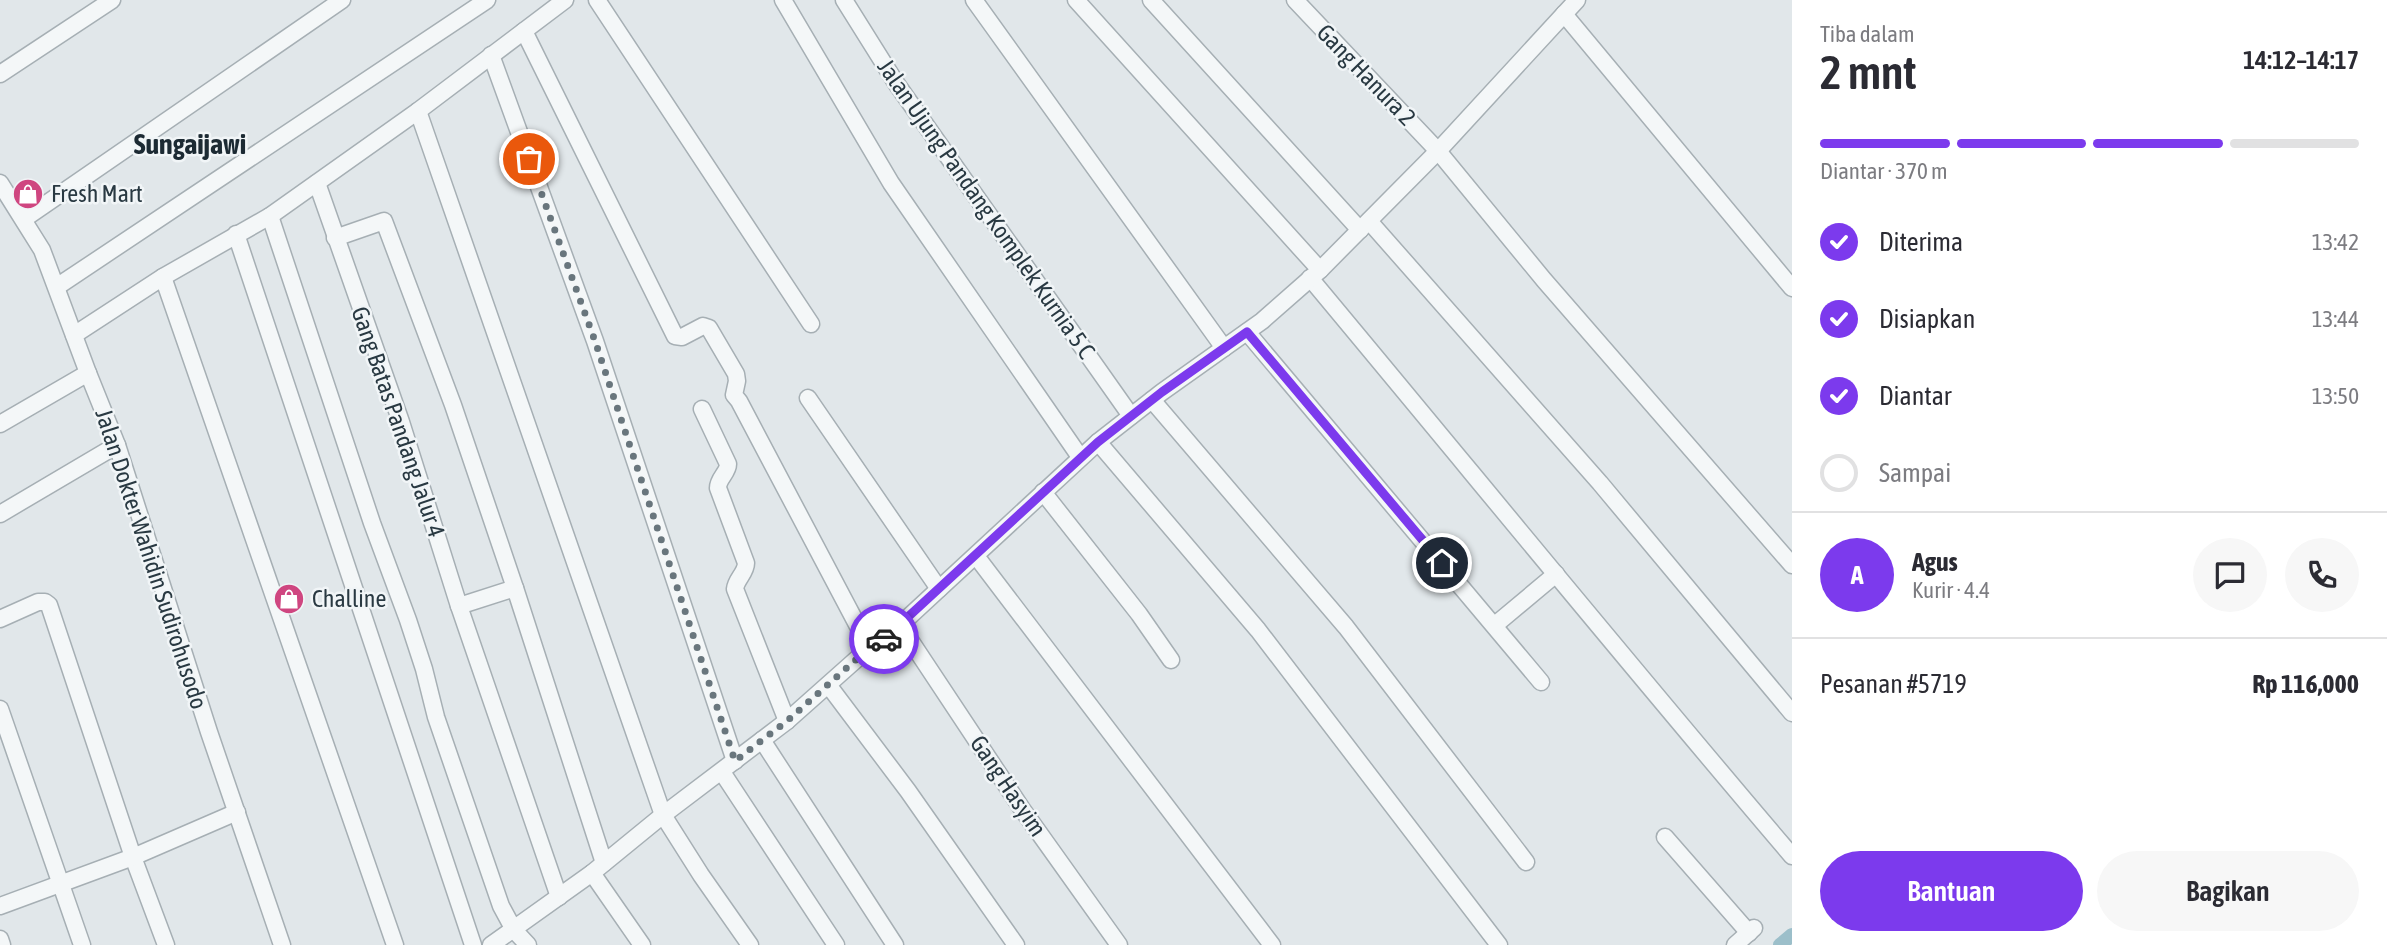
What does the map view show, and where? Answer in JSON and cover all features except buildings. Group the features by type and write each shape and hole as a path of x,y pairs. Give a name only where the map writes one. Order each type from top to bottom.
{"street":[{"path":"0,74 112,0"},
{"path":"24,219 342,0"},
{"path":"58,286 486,0"},
{"path":"74,335 163,277 270,216 418,111 565,0"},
{"path":"597,0 811,324"},
{"path":"783,0 891,183 1080,457"},
{"name":"Jalan Ujung Pandang Komplek Kurnia 5 C","path":"844,0 896,83 1131,416"},
{"path":"974,0 1224,348"},
{"path":"1076,0 1315,274 1556,574 1792,856"},
{"path":"1150,0 1364,226 1600,483 1792,713"},
{"name":"Gang Hanura 2","path":"1294,0 1438,151 1544,279 1792,565"},
{"path":"491,945 598,868 787,721 859,657 900,625 1080,457 1152,400 1247,332 1315,274 1438,151 1565,6 1792,288"},
{"path":"524,31 675,336 682,337 703,326 709,328 736,374 734,395 740,401 870,649"},
{"path":"491,55 595,341 735,761"},
{"path":"418,111 663,815 750,945"},
{"name":"Jalan Dokter Wahidin Sudirohusodo","path":"0,183 42,250 117,445 209,732 282,945"},
{"name":"Gang Batas Pandang Jalur 4","path":"317,183 401,422 459,606 559,897"},
{"path":"270,216 372,523 424,669 440,730 501,906 514,930 528,945"},
{"path":"335,238 384,221 453,405 515,588 598,868 642,945"},
{"path":"236,234 473,945"},
{"path":"163,277 394,945"},
{"path":"1247,332 1541,682"},
{"path":"0,424 88,373"},
{"path":"808,397 939,589"},
{"path":"1152,400 1346,627 1526,862"},
{"path":"702,409 728,464 718,481 718,488 746,563 735,589 787,721"},
{"path":"1098,442 1258,630 1499,945"},
{"path":"0,514 117,445"},
{"path":"1043,492 1139,614 1171,660"},
{"path":"975,556 1272,945"},
{"path":"1494,625 1556,574"},
{"path":"459,606 515,588"},
{"path":"0,619 38,602 49,605 166,945"},
{"name":"Gang Hasyim","path":"900,625 1023,809 1119,945"},
{"path":"829,685 908,790 1016,945"},
{"path":"0,709 82,945"},
{"path":"762,740 895,945"},
{"path":"722,772 836,945"},
{"path":"0,906 134,857 237,812"},
{"path":"1665,837 1751,930 1735,945"},
{"path":"0,939 2,945"}],"waterway":[{"path":"1780,945 1792,935"}],"way so far":[{"path":"529,159 595,341 735,761 884,639"}],"place":[{"name":"Fresh Mart","path":"28,194"},
{"name":"Challine","path":"289,599"}],"district":[{"name":"Sungaijawi","path":"190,144"}],"route":[{"path":"884,639 1098,442 1162,392 1247,332 1442,563"}]}
